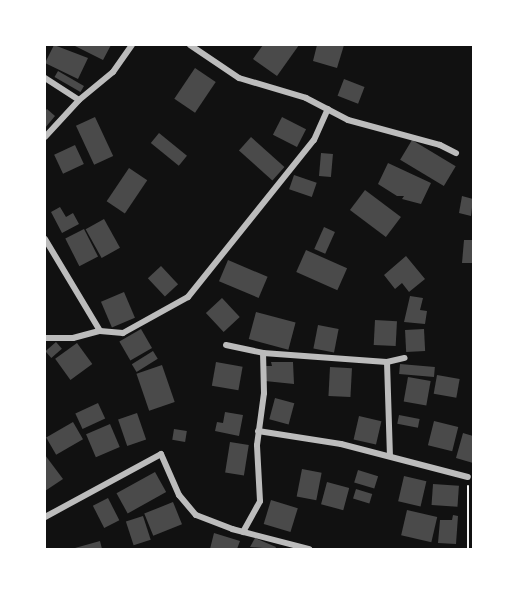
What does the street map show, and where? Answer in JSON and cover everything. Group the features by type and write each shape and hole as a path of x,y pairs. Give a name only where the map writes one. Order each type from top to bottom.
{"street":[{"path":"45,137 79,100 113,72 132,45"},
{"path":"190,45 238,78 306,98 348,120 440,145 456,153"},
{"path":"45,78 79,100"},
{"path":"45,338 73,338 100,331 123,333 188,297 314,140 328,109"},
{"path":"45,239 100,331"},
{"path":"226,345 263,353 387,362 405,358"},
{"path":"243,532 260,501 258,431 263,353"},
{"path":"387,362 390,455"},
{"path":"258,431 390,455 468,477"},
{"path":"45,517 161,454 179,495 196,515 243,532 309,549"}],"path":[{"path":"468,477 468,549"}],"building":[{"path":"54,45 88,58 78,79 45,63"},
{"path":"73,45 111,45 103,60"},
{"path":"263,45 299,45 277,76 253,59"},
{"path":"317,45 344,45 337,68 313,61"},
{"path":"195,68 216,82 195,113 174,99"},
{"path":"58,71 84,86 80,92 54,77"},
{"path":"344,79 365,87 358,104 338,96"},
{"path":"47,109 55,116 45,128 45,111"},
{"path":"95,117 113,156 94,165 76,126"},
{"path":"282,117 306,129 297,147 273,135"},
{"path":"159,133 187,156 179,166 151,143"},
{"path":"251,137 284,167 272,180 239,150"},
{"path":"412,140 456,166 444,186 400,160"},
{"path":"75,145 84,164 63,174 54,155"},
{"path":"321,153 333,154 331,177 319,176"},
{"path":"388,163 431,183 421,204 402,199 404,196 397,196 378,184"},
{"path":"129,168 147,180 125,213 107,201"},
{"path":"294,175 317,183 312,197 289,189"},
{"path":"365,190 401,217 386,237 350,210"},
{"path":"462,196 473,199 471,216 459,213"},
{"path":"60,207 66,217 73,213 79,224 62,233 51,212"},
{"path":"104,219 120,248 102,258 86,229"},
{"path":"324,227 335,232 325,254 314,249"},
{"path":"84,229 98,257 79,266 65,239"},
{"path":"464,240 473,240 473,263 462,263"},
{"path":"306,250 347,268 337,290 296,272"},
{"path":"406,256 425,279 409,292 402,283 395,289 384,275"},
{"path":"228,260 268,277 259,298 219,281"},
{"path":"161,266 178,284 165,297 148,278"},
{"path":"124,292 135,318 112,328 101,302"},
{"path":"410,296 423,298 420,310 427,311 425,324 404,322"},
{"path":"222,298 240,317 224,332 206,313"},
{"path":"256,312 296,323 288,350 249,339"},
{"path":"375,320 397,321 396,346 374,345"},
{"path":"318,325 339,329 334,353 313,349"},
{"path":"141,329 152,348 130,361 119,342"},
{"path":"424,329 425,351 406,352 405,330"},
{"path":"56,342 62,349 51,358 45,351"},
{"path":"77,343 92,364 70,380 55,359"},
{"path":"153,351 158,359 137,372 132,364"},
{"path":"216,362 243,367 238,390 212,386"},
{"path":"271,362 293,362 294,384 265,381 265,366 272,366"},
{"path":"400,364 435,367 434,377 399,374"},
{"path":"162,365 175,402 149,411 136,374"},
{"path":"330,367 352,368 350,397 328,396"},
{"path":"437,375 460,379 456,398 434,394"},
{"path":"408,377 431,381 426,406 404,402"},
{"path":"275,398 294,403 289,424 269,419"},
{"path":"98,403 105,418 83,429 75,414"},
{"path":"225,412 243,415 239,436 215,431 217,422 223,423"},
{"path":"137,413 146,439 127,446 118,420"},
{"path":"399,415 420,419 418,428 397,424"},
{"path":"359,416 381,421 376,445 354,439"},
{"path":"434,421 458,427 452,451 428,445"},
{"path":"73,422 83,439 56,455 46,438"},
{"path":"110,424 120,447 96,457 86,434"},
{"path":"174,429 187,431 185,442 172,440"},
{"path":"463,433 473,436 473,463 456,458"},
{"path":"230,442 249,445 244,476 225,473"},
{"path":"45,455 63,479 45,491"},
{"path":"302,469 322,473 316,500 297,496"},
{"path":"358,470 378,476 374,489 354,482"},
{"path":"155,472 166,492 128,513 117,493"},
{"path":"404,476 426,481 421,507 398,501"},
{"path":"327,482 349,488 343,510 321,504"},
{"path":"433,484 459,486 457,507 432,505"},
{"path":"356,489 372,494 369,504 353,499"},
{"path":"108,498 119,520 104,528 93,506"},
{"path":"271,500 298,508 290,532 264,524"},
{"path":"173,502 182,524 153,536 144,514"},
{"path":"407,510 437,517 431,542 401,535"},
{"path":"453,515 458,516 456,544 438,543 440,520 452,520"},
{"path":"143,516 151,540 134,545 126,522"},
{"path":"214,533 240,541 237,549 210,549"},
{"path":"255,538 276,547 275,549 250,547"},
{"path":"100,541 102,549 75,549 75,548"}]}
